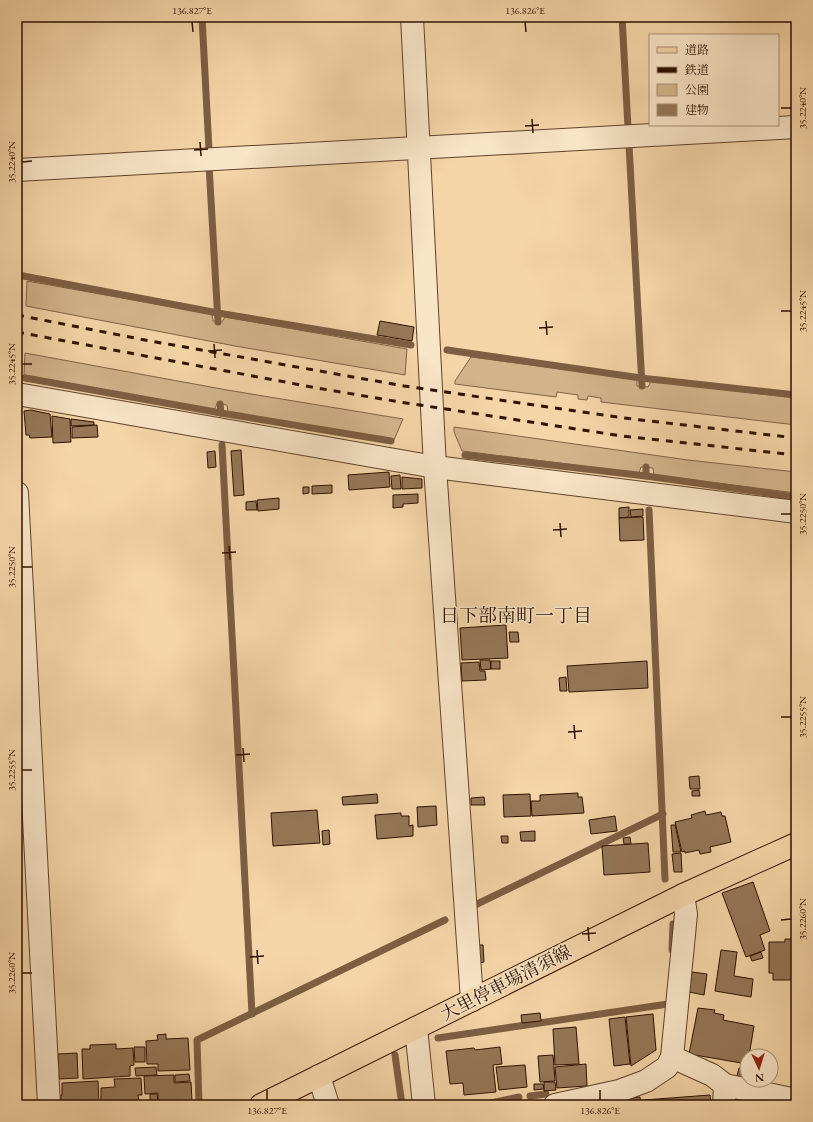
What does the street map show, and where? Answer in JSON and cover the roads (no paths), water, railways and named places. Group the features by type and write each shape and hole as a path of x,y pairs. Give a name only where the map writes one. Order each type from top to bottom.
{"main road":[{"name":"大里停車場清須線","path":"262,1105 683,895 796,844"}],"street":[{"path":"412,17 435,467 472,1000"},
{"path":"17,170 796,127"},
{"path":"17,394 435,467 796,512"},
{"path":"17,493 49,1105"},
{"path":"555,1105 619,1091 646,1081 667,1067 672,1057 686,914 683,895"},
{"path":"416,1028 424,1105"},
{"path":"672,1057 712,1075 725,1095 796,1100"},
{"path":"319,1076 328,1105"}],"waterway":[{"path":"202,17 209,150"},
{"path":"622,17 628,127"},
{"path":"629,145 642,386"},
{"path":"209,165 218,322"},
{"path":"18,275 218,313 411,345"},
{"path":"447,350 641,378 796,395"},
{"path":"25,378 221,413 391,441"},
{"path":"220,404 221,413"},
{"path":"222,445 252,1014"},
{"path":"465,455 646,476 796,497"},
{"path":"646,467 646,476"},
{"path":"649,510 665,879"},
{"path":"473,906 663,814"},
{"path":"199,1105 197,1040 445,920"},
{"path":"672,950 673,924"},
{"path":"438,1038 668,1004"},
{"path":"395,1055 402,1105"},
{"path":"530,1096 546,1094"},
{"path":"482,1105 519,1097"}],"railway":[{"path":"17,315 145,340 404,386 624,418 796,438"},
{"path":"17,332 400,402 622,436 796,455"}],"district":[{"name":"日下部南町一丁目","path":"516,615"}]}
